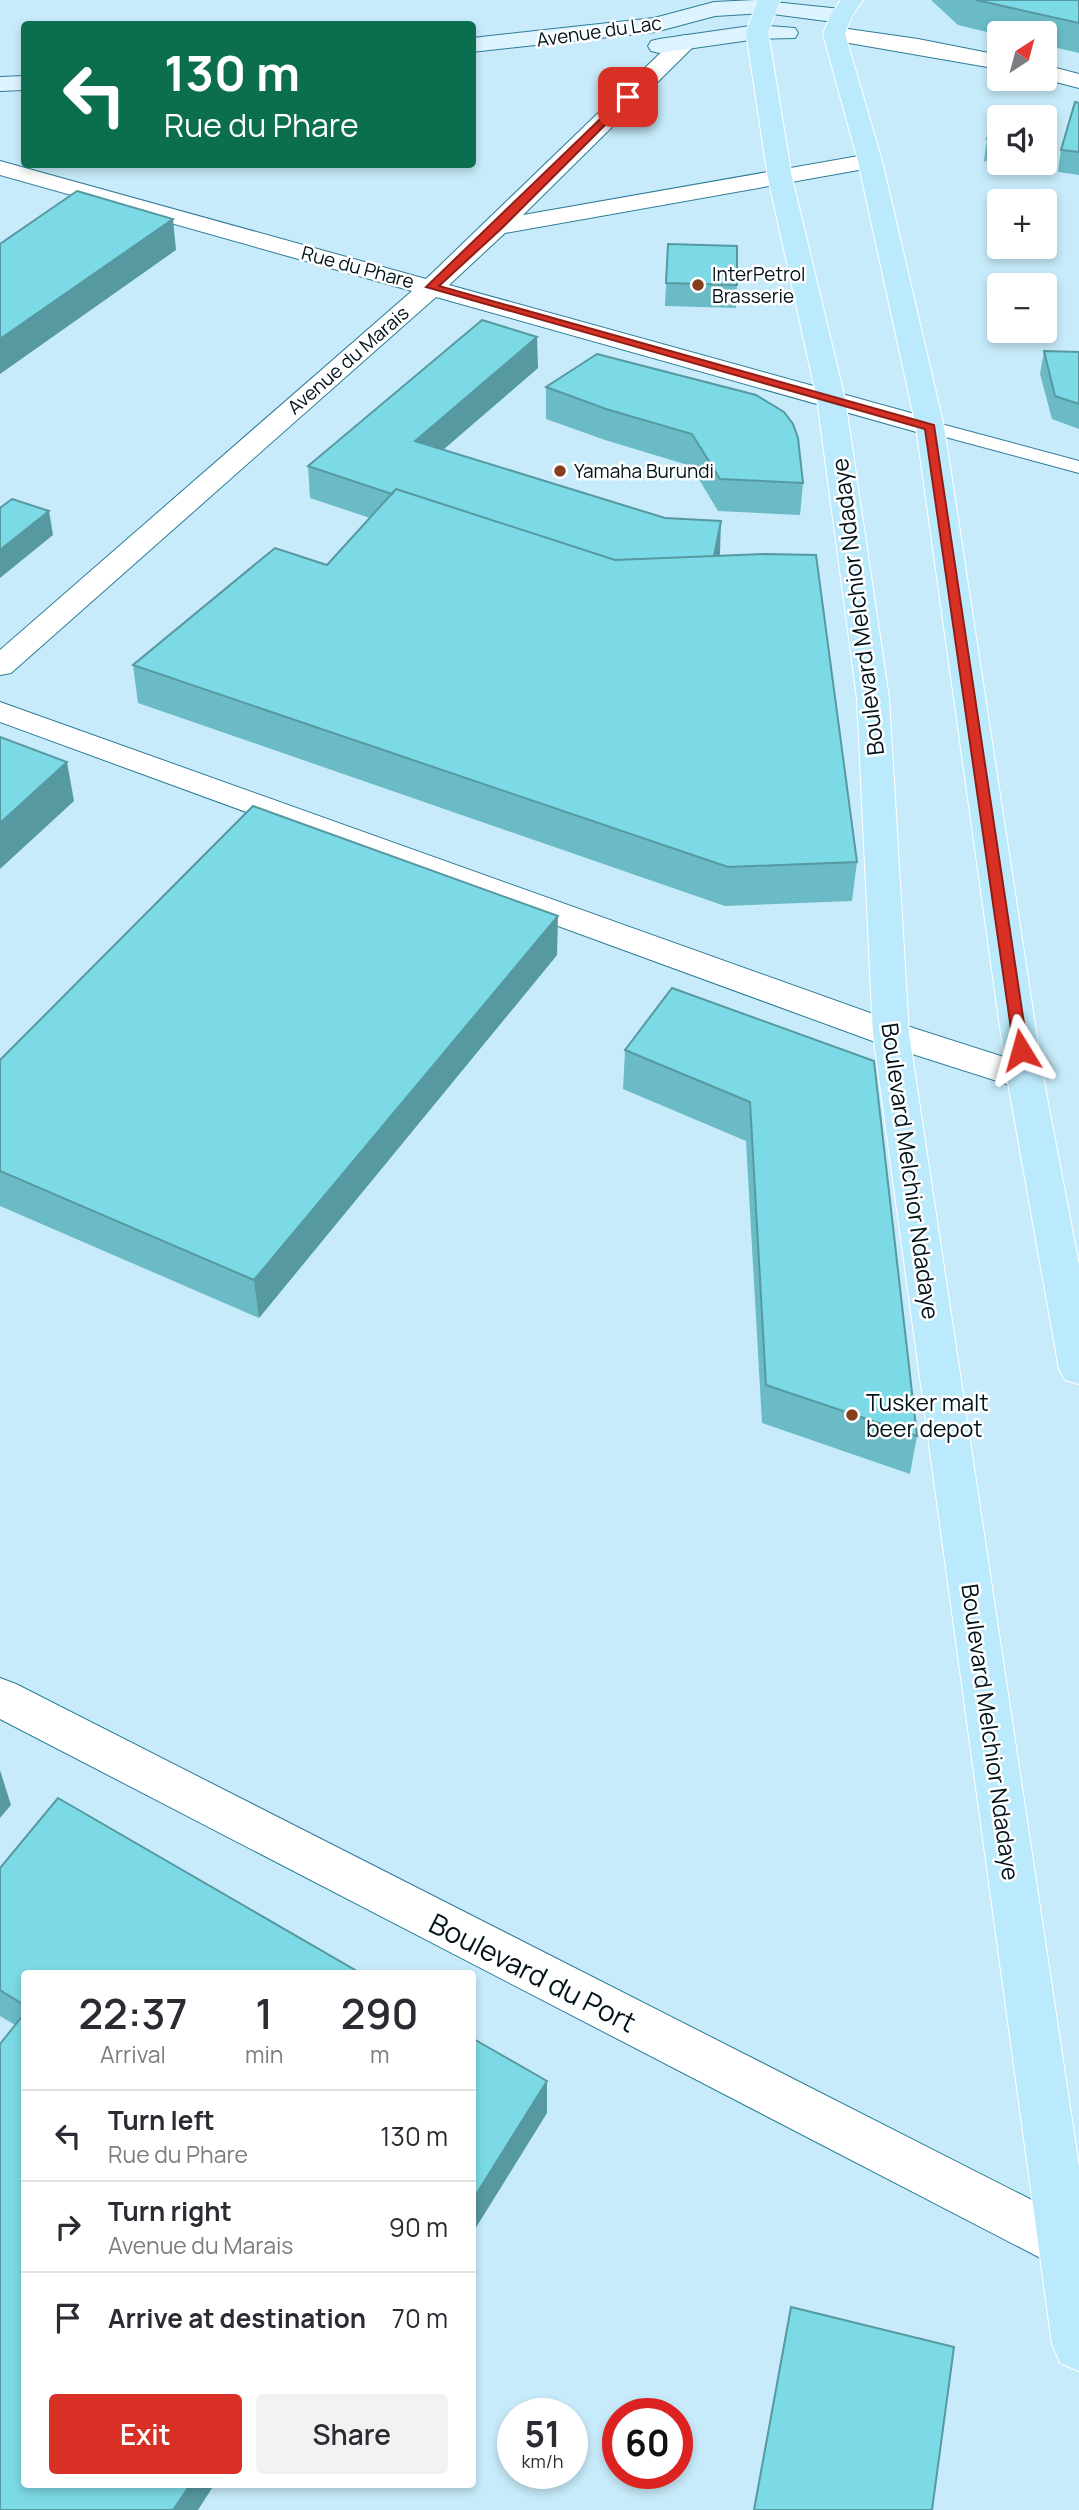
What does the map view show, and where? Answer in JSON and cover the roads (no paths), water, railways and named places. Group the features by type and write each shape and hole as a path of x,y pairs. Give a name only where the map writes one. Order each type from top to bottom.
{"main road":[{"name":"Avenue du Lac","path":"476,45 655,25 714,9 764,13"},
{"path":"764,13 842,17 852,105 870,161 930,427 1025,1077 1079,1368"},
{"name":"Avenue du Lac","path":"632,50 685,41 764,13"},
{"name":"Boulevard Melchior Ndadaye","path":"764,13 780,178 831,399 873,698 891,1034 1072,2249 1079,2344"},
{"name":"Avenue du Lac","path":"476,64 565,57"},
{"path":"0,64 21,63"},
{"path":"0,83 21,83"}],"street":[{"path":"842,17 918,46 987,60"},
{"name":"Avenue du Marais","path":"0,666 432,287 497,227 685,41"},
{"path":"1057,75 1079,81"},
{"path":"497,227 870,161"},
{"name":"Rue du Phare","path":"0,168 930,427"},
{"path":"0,711 891,1034 1025,1077"},
{"name":"Boulevard du Port","path":"0,1697 1072,2249"}],"lane":[{"name":"Rue du Phare","path":"930,427 1079,467"}],"place":[{"name":"InterPetrol Brasserie","path":"698,285"},
{"name":"Yamaha Burundi","path":"560,471"},
{"name":"Tusker malt beer depot","path":"852,1415"}]}
